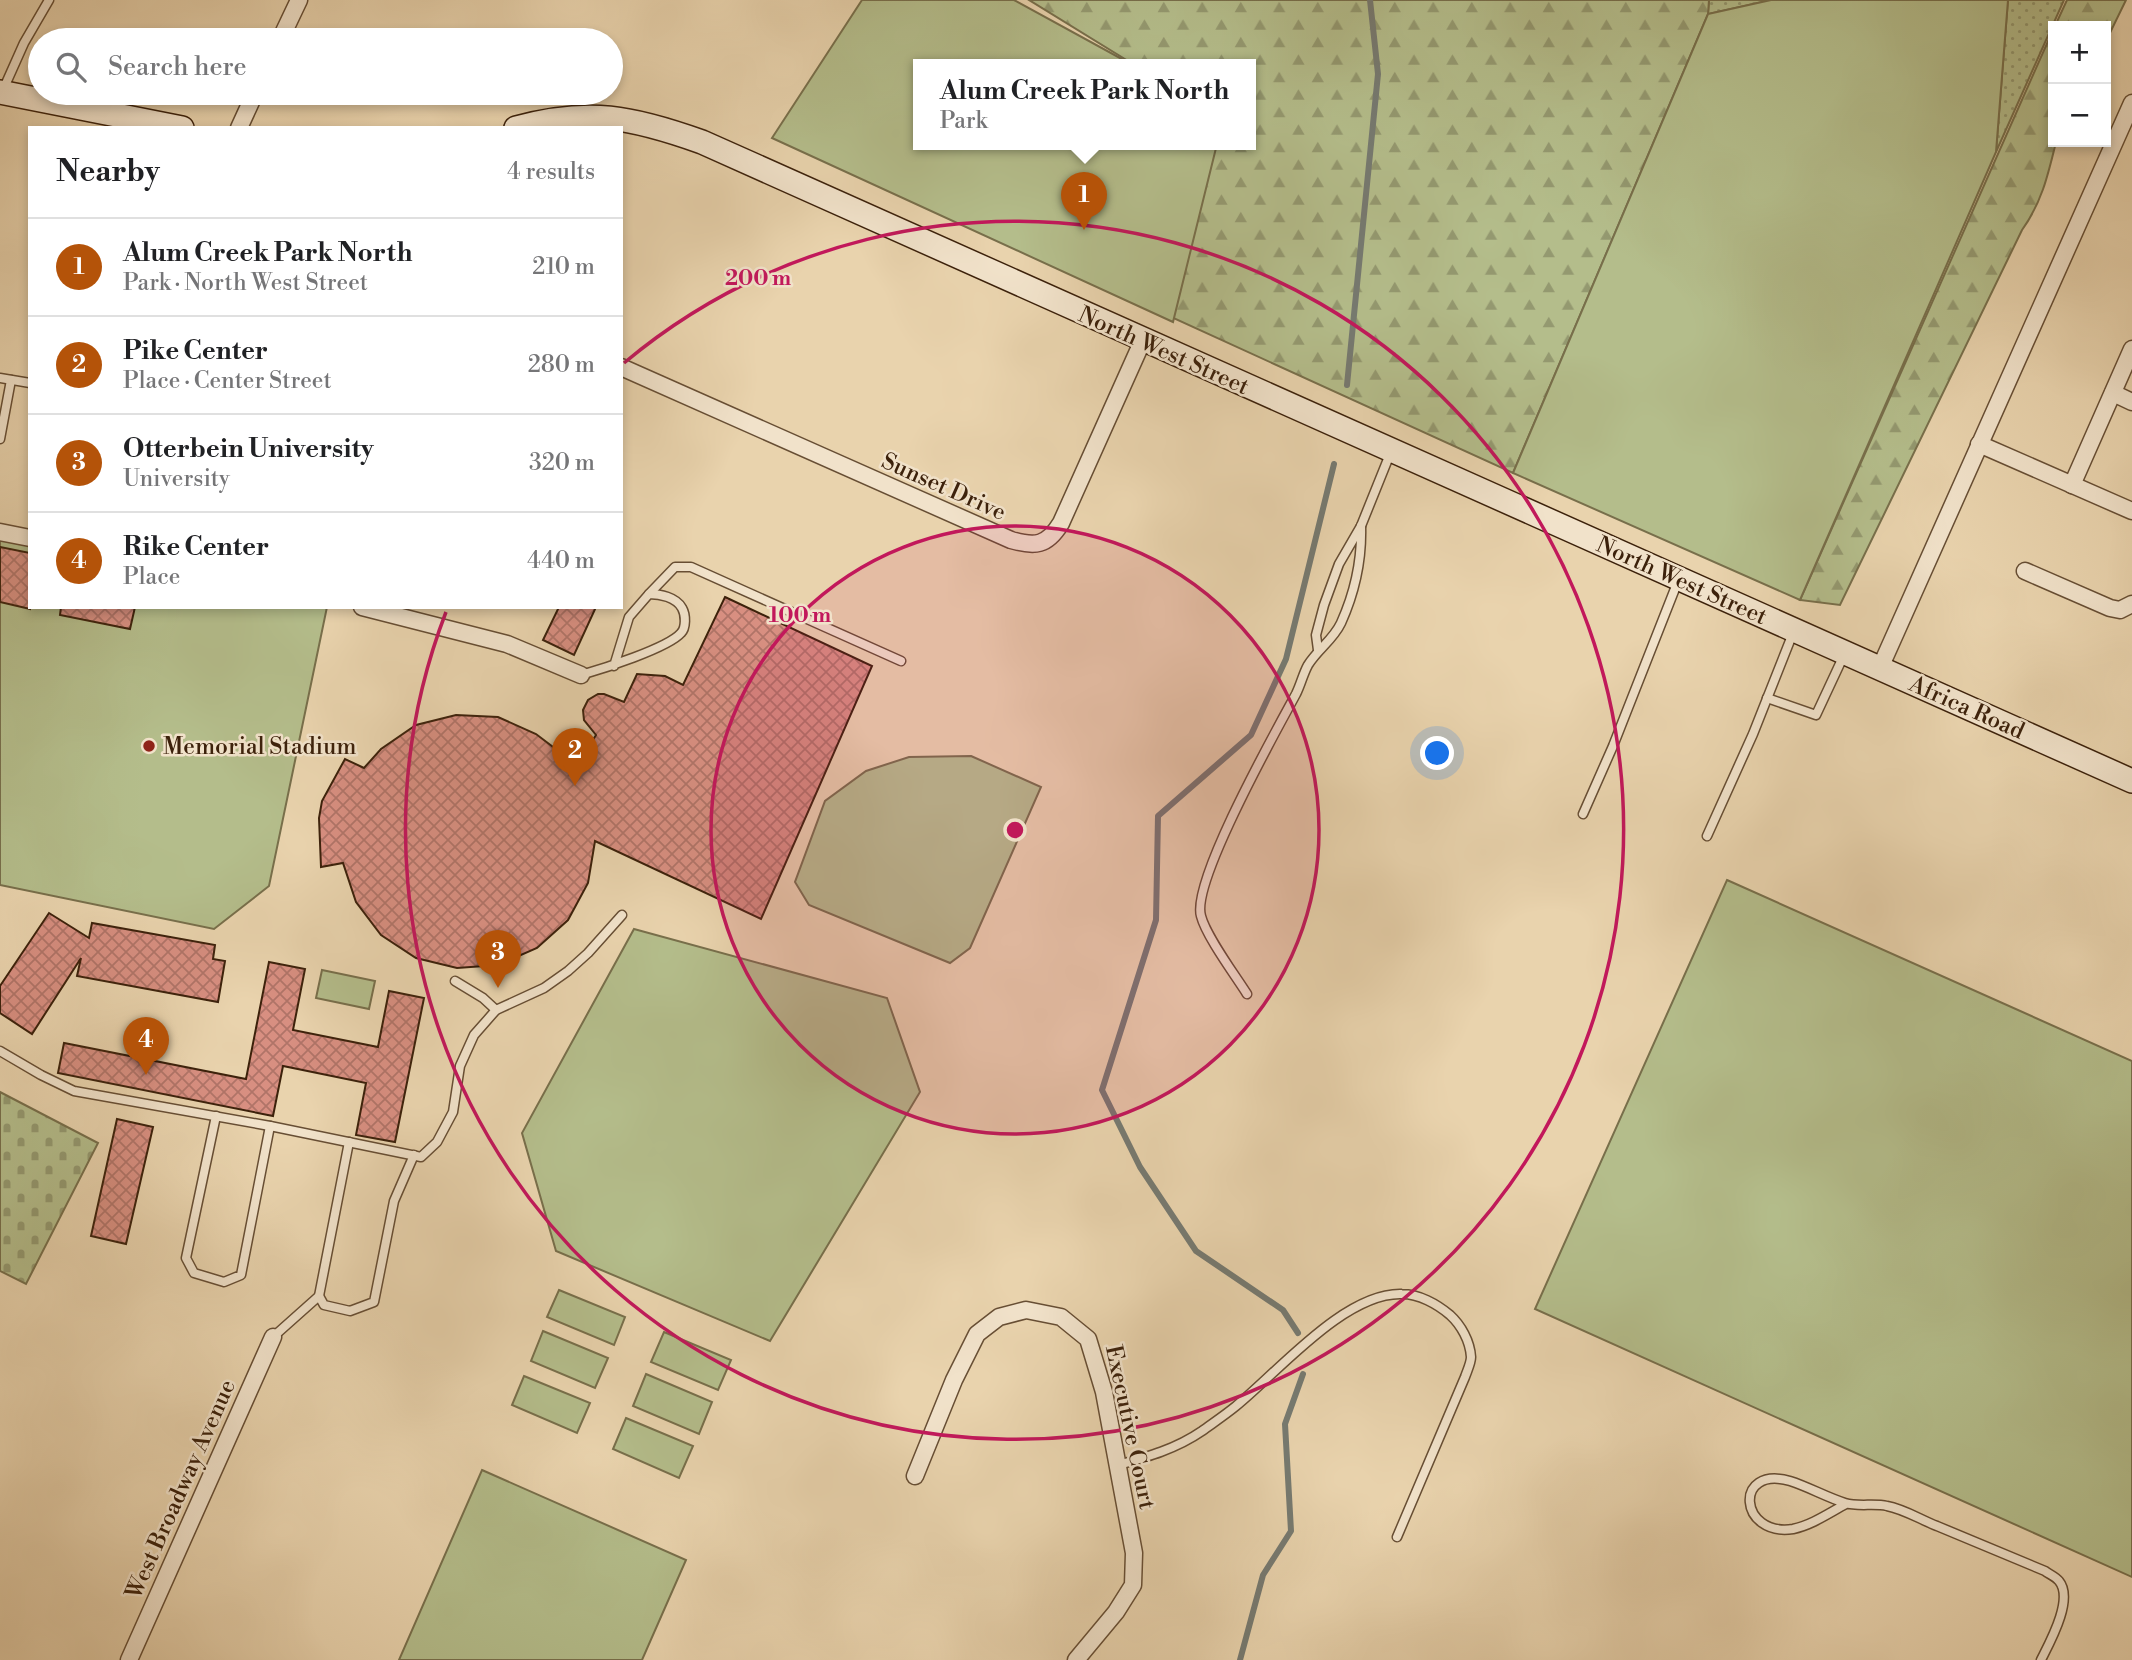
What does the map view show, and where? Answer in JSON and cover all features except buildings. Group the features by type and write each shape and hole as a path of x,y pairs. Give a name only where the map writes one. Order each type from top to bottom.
{"street":[{"path":"286,28 299,0"},
{"path":"1,92 28,97"},
{"path":"1880,668 2132,103"},
{"path":"66,105 172,126"},
{"path":"240,126 250,105"},
{"name":"North West Street","path":"523,126 541,121 611,116 666,129 702,142 1798,632"},
{"name":"Sunset Drive","path":"623,368 1011,540 1030,545 1049,539 1061,523 1143,340"},
{"path":"2072,485 2132,349"},
{"path":"2113,393 2132,402"},
{"path":"1979,444 2132,511"},
{"path":"0,533 28,538"},
{"path":"2025,571 2110,608 2120,610 2132,604"},
{"path":"370,609 507,644 581,675"},
{"name":"Africa Road","path":"1798,632 2132,781"},
{"name":"Executive Court","path":"915,1476 954,1380 977,1334 999,1317 1026,1310 1060,1317 1088,1339 1104,1392 1118,1465 1134,1553 1133,1585 1116,1612 1076,1660"},
{"name":"West Broadway Avenue","path":"128,1660 273,1337"}],"lane":[{"path":"33,28 49,0"},
{"path":"1,92 28,37"},
{"path":"0,378 28,383"},
{"path":"0,439 11,380"},
{"path":"1318,650 1316,635 1339,564 1361,526 1391,451"},
{"path":"1247,994 1200,915 1205,880 1246,789 1308,666 1318,650 1332,640 1340,625 1354,588 1360,562 1361,526"},
{"path":"614,666 629,617 675,566 691,568 901,660"},
{"path":"1583,814 1613,747 1679,579"},
{"path":"581,675 614,666 674,639 683,632 685,621 682,608 673,599 661,594 649,594"},
{"path":"1707,836 1798,632"},
{"path":"1767,698 1816,715 1845,653"},
{"path":"0,1051 74,1091 270,1126 421,1157 437,1142 453,1112 460,1066 474,1035 496,1010 544,988 568,971 622,915"},
{"path":"455,981 483,998 496,1010"},
{"path":"216,1116 186,1258 194,1273 224,1282 241,1275 270,1126"},
{"path":"273,1337 319,1296 349,1142"},
{"path":"319,1296 324,1305 350,1311 374,1302 394,1201 414,1155"},
{"path":"1118,1465 1153,1455 1199,1433 1237,1405 1324,1328 1355,1307 1379,1298 1402,1294 1424,1298 1460,1323 1471,1358 1397,1537"},
{"path":"1846,1504 1808,1525 1790,1529 1764,1524 1750,1509 1749,1499 1756,1486 1765,1479 1777,1478 1821,1492 1846,1504 1888,1506 2045,1571 2060,1582 2065,1597 2059,1622 2041,1660"}],"green space":[{"path":"862,0 1014,0 1122,59 913,59 913,150 1216,150 1173,322 772,138"},
{"path":"1029,0 1709,0 1708,14 1513,473 1158,311 1212,150 1256,150 1256,59 1125,59"},
{"path":"1709,0 1771,0 1708,14"},
{"path":"1771,0 2008,0 1996,152 1800,600 1513,473 1708,14"},
{"path":"2008,0 2064,0 2055,21 2048,21 2048,36 1996,152"},
{"path":"2067,0 2126,0 2111,31 2111,21 2057,21"},
{"path":"2048,41 2048,147 2055,147 2039,199 1840,605 1800,600"},
{"name":"Memorial Stadium","path":"0,536 28,542 28,609 327,609 269,886 214,929 0,885"},
{"path":"971,756 1041,787 970,948 950,963 809,905 795,882 825,801 866,771 909,757"},
{"path":"1727,880 2132,1061 2132,1577 1535,1309"},
{"path":"634,929 887,998 920,1092 770,1341 556,1251 522,1133"},
{"path":"322,970 375,981 369,1009 316,998"},
{"path":"0,1092 98,1143 26,1284 0,1271"},
{"path":"559,1290 625,1317 614,1345 547,1317"},
{"path":"543,1331 608,1358 595,1388 531,1361"},
{"path":"664,1332 731,1360 718,1390 651,1362"},
{"path":"646,1374 712,1402 699,1434 633,1406"},
{"path":"524,1376 590,1403 577,1433 512,1405"},
{"path":"626,1418 693,1446 679,1478 613,1449"},
{"path":"482,1470 686,1560 642,1660 399,1660"}],"waterway":[{"path":"1347,385 1378,74 1370,0"},
{"path":"1298,1333 1283,1310 1196,1251 1140,1167 1102,1090 1156,920 1158,816 1251,735 1286,659 1334,464"},
{"path":"1240,1660 1263,1575 1291,1531 1285,1424 1303,1374"}],"place":[{"name":"Alum Creek Park North","path":"1084,230"},
{"name":"Memorial Stadium","path":"149,746"},
{"name":"Pike Center","path":"575,786"},
{"name":"Otterbein University","path":"498,988"},
{"name":"Rike Center","path":"146,1075"}]}
